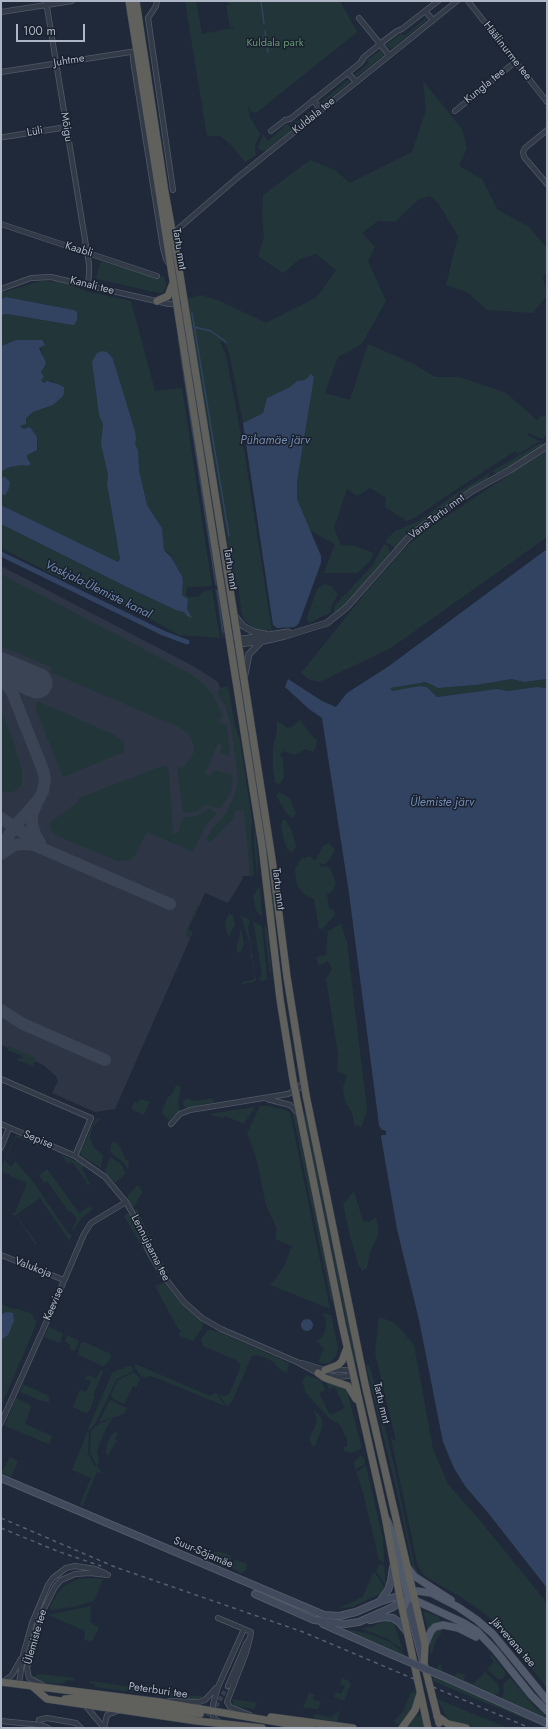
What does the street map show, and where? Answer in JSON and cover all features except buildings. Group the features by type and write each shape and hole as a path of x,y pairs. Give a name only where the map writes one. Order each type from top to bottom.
{"highway":[{"name":"Tartu mnt","path":"129,1 173,281 181,303 234,614 272,859 287,977 303,1082 365,1384 408,1568 406,1596 408,1633 428,1728"},
{"name":"Tartu mnt","path":"136,1 172,234 230,643 262,846 279,994 299,1115 352,1373 385,1516 393,1565 406,1596 415,1602 425,1644 424,1663 439,1724"},
{"path":"157,301 166,298 169,294 173,281"},
{"path":"325,1370 338,1366 342,1361 347,1348"},
{"path":"352,1373 358,1370 361,1364"},
{"path":"318,1373 325,1378 348,1386 359,1405"},
{"path":"352,1373 359,1377 365,1384"},
{"name":"Peterburi tee","path":"2,1682 160,1702 212,1710 251,1719 312,1728"},
{"path":"32,1686 47,1699 222,1724 262,1728"},
{"path":"402,1728 415,1710 421,1692"},
{"path":"55,1700 76,1698 200,1714"},
{"path":"226,1713 352,1728"},
{"path":"439,1724 448,1724 466,1728"}],"main road":[{"name":"Suur-Sõjamäe","path":"1,1478 324,1615 339,1616 356,1612 379,1602 406,1596"},
{"path":"385,1516 393,1534 406,1596 424,1663"},
{"path":"379,1602 388,1590 393,1565"},
{"path":"408,1568 414,1576 442,1593 458,1607"},
{"name":"Järvevana tee","path":"406,1596 425,1591 431,1593 458,1607 477,1620 493,1634 547,1700"},
{"path":"255,1594 547,1723"},
{"path":"359,1622 406,1596"},
{"name":"Järvevana tee","path":"415,1602 464,1623 478,1631 531,1695 547,1711"},
{"path":"314,1620 345,1624 384,1617 393,1618 400,1623 408,1633"},
{"path":"425,1644 428,1636 435,1627 443,1625 450,1626 472,1634 487,1646 498,1658 503,1660"},
{"path":"222,1724 238,1728"}],"street":[{"path":"1,12 46,3 72,1"},
{"path":"157,1 156,6 148,18 174,190"},
{"path":"272,131 285,120 290,119 348,73 380,44 438,1"},
{"name":"Kuldala tee","path":"172,234 237,178 457,1"},
{"name":"Häälinurme tee","path":"468,1 547,102"},
{"name":"Mõigu","path":"46,3 90,274 88,284"},
{"path":"425,11 433,20"},
{"path":"359,18 390,55"},
{"path":"137,51 140,52 145,59"},
{"name":"Juhtme","path":"1,72 137,51"},
{"name":"Kungla tee","path":"455,111 515,62"},
{"path":"348,73 356,82"},
{"path":"313,100 321,110"},
{"name":"Lüli","path":"4,137 67,127"},
{"path":"547,130 525,148 523,152 524,157 547,184"},
{"name":"Kaabli","path":"1,224 157,276"},
{"name":"Kanali tee","path":"1,289 31,278 43,276 88,284 157,301 181,303"},
{"name":"Vana-Tartu mnt","path":"238,642 264,641 327,623 343,611 409,537 472,492 547,446"},
{"path":"234,614 243,626 248,629 269,634"},
{"name":"Vana-Tartu mnt","path":"238,642 269,634 303,631"},
{"path":"244,680 249,654 255,646 264,641"},
{"path":"230,643 238,642"},
{"path":"1,1079 91,1118 75,1156"},
{"path":"171,1124 177,1116 190,1110 263,1099 295,1091 303,1082"},
{"path":"263,1099 290,1105 299,1115"},
{"name":"Sepise","path":"1,1124 75,1156"},
{"path":"1,1148 9,1128"},
{"name":"Lennujaama tee","path":"75,1156 105,1177 126,1202 138,1223 157,1266 171,1288 202,1318 221,1330 297,1362 318,1373 338,1377 348,1376 352,1373 347,1370 325,1370 297,1362"},
{"name":"Keevise","path":"1,1423 86,1229 97,1219 126,1202"},
{"name":"Valukoja","path":"1,1255 64,1280"},
{"name":"Ülemiste tee","path":"19,1684 23,1655 36,1612 53,1578 66,1568 75,1566 95,1569 108,1575 90,1573 70,1575 58,1584 48,1601 39,1619 27,1668 28,1676 31,1680 47,1688"},
{"path":"218,1618 251,1632 246,1653 227,1702 230,1708 250,1715"},
{"path":"222,1724 213,1717 212,1710 218,1687 244,1629"},
{"path":"228,1686 250,1638"},
{"name":"Ülemiste tee","path":"2,1682 12,1675 23,1655"},
{"path":"160,1702 181,1700 199,1702 205,1700 218,1687"},
{"path":"85,1705 104,1728"},
{"path":"104,1728 107,1715 120,1710"},
{"path":"39,1720 47,1718 76,1722 81,1728"},
{"path":"1,1721 41,1725 48,1728"}],"shaded area":[{"path":"1,566 195,667 218,682 240,741 252,876 243,876 228,903 205,893 188,930 193,932 115,1109 95,1112 52,1093 58,1081 56,1076 43,1065 32,1060 33,1058 1,1045"}],"green space":[{"name":"Kuldala park","path":"185,1 196,1 202,34 233,28 234,30 231,15 233,27 230,27 226,5 230,5 226,1 340,1 357,32 256,113 252,112 248,107 250,117 260,134 255,145 256,155 245,162 230,144 220,136 207,136"},
{"path":"426,18 426,21 391,49 386,45 402,33 404,36"},
{"path":"381,50 383,56 357,76 354,75 369,63 367,60"},
{"path":"349,79 349,83 322,105 317,100 321,102"},
{"path":"423,81 462,129 467,148 459,166 482,179 498,210 528,226 547,248 547,271 543,278 547,295 533,313 487,310 467,292 446,285 458,236 438,203 430,196 419,199 395,222 378,221 362,233 375,247 368,261 386,301 362,344 338,357 325,393 350,400 368,344 414,364 435,377 459,377 506,393 537,420 542,415 547,417 547,435 542,439 528,433 527,435 540,441 518,454 515,451 416,517 407,521 385,507 386,498 370,488 357,496 347,489 334,528 341,545 355,546 374,553 370,561 357,573 324,573 335,544 309,530 297,499 297,481 308,377 305,380 297,381 290,387 267,398 263,413 243,423 230,358 227,346 224,343 226,341 220,342 226,355 245,456 272,631 252,629 253,627 245,621 242,615 238,586 235,586 187,299 201,295 220,301 266,323 317,297 336,270 316,254 300,259 283,273 258,256 264,237 262,217 263,195 310,160 335,170 350,183 412,152 426,110"},
{"path":"315,107 316,109 266,151 258,149 263,134 268,141 287,124 290,127"},
{"path":"101,261 157,278 164,276 166,286 164,291 161,293 155,292 97,279"},
{"path":"41,281 61,282 89,292 131,301 155,391 182,388 212,586 187,587 186,595 189,597 198,597 204,591 212,590 220,638 179,635 138,612 50,573 1,548 1,524 129,588 178,611 190,614 187,609 188,599 182,594 182,576 169,553 164,550 162,528 147,505 139,470 138,450 134,444 134,428 113,359 92,362 99,415 103,425 102,445 108,475 107,484 120,559 118,562 1,505 2,471 14,466 28,466 31,464 27,458 27,455 38,448 37,437 30,427 23,429 20,426 26,424 25,418 33,412 53,405 64,387 52,381 47,381 45,383 41,380 43,355 38,341 16,340 1,346 1,315 4,314 72,325 74,310 6,297 1,299 1,293"},
{"path":"177,338 179,338 217,584 215,585"},
{"path":"542,442 542,447 497,474 492,471"},
{"path":"547,450 547,537 391,648 320,682 308,679 301,673 367,591 405,548 423,532"},
{"path":"490,473 488,478 418,526 395,548 385,541 395,531 419,521 458,492"},
{"path":"384,544 389,547 390,553 346,604 336,613 334,610 335,605 372,566"},
{"path":"1,574 191,674 206,686 213,695 223,716 219,720 220,724 223,723 227,726 230,755 228,756 220,753 222,746 218,744 205,774 210,776 214,770 233,775 231,793 220,809 206,805 196,812 183,813 177,768 184,767 194,752 194,746 188,733 178,727 52,673 50,672 52,668 1,646"},
{"path":"324,584 331,586 338,594 331,607 331,612 309,623 307,617 317,589"},
{"path":"215,589 218,590 224,637 222,636"},
{"path":"512,679 524,682 547,679 547,688 536,687 508,691 497,689 437,697 427,687 419,686 391,691 389,688 426,682 438,688 476,685"},
{"path":"239,683 242,683 267,842 277,921 274,918"},
{"path":"228,686 235,726 240,741 252,820 251,835 254,875 251,877 244,811 235,811 235,817 210,843 206,840 212,828 227,813 227,810 234,797 238,781 231,725 225,705 217,693 220,688"},
{"path":"37,701 115,735 124,742 124,752 63,777 35,708"},
{"path":"1,711 13,739 22,771 22,784 17,790 12,792 1,792"},
{"path":"300,720 311,735 317,740 316,746 313,752 306,749 294,755 283,751 280,755 283,758 284,777 280,784 275,783 273,748 277,731 277,722 283,724 287,728 292,727"},
{"path":"162,766 166,766 169,772 173,833 178,833 182,818 196,816 209,808 217,813 205,827 193,852 147,832 135,856 130,860 117,861 55,835 51,830 49,823 79,801 78,798"},
{"path":"279,792 290,798 296,814 292,818 287,814 276,796"},
{"path":"282,820 286,820 293,834 296,847 292,852 287,848 284,840 281,827"},
{"path":"255,825 258,865 257,876 254,842"},
{"path":"329,843 335,850 325,864 319,863 321,867 327,866 331,870 336,883 332,892 327,894 329,908 334,910 335,915 322,929 319,929 314,899 304,894 299,888 296,881 295,869 301,859 310,856 315,861 323,846"},
{"path":"259,886 262,916 256,911 253,897"},
{"path":"197,905 199,906 188,930 193,932 190,939 186,936 186,931"},
{"path":"230,912 230,915 233,915 235,924 229,936 227,934 225,922"},
{"path":"241,916 250,920 248,927 256,980 254,982 242,984 243,982 253,980 255,977 252,959 250,956 249,940"},
{"path":"252,921 262,926 267,979 263,981 259,979 262,974"},
{"path":"341,924 347,942 367,1110 361,1127 354,1125 352,1112 345,1102 343,1087 347,1076 337,1071 338,1054 326,979 332,969 328,961 319,966 316,957 326,955 328,931"},
{"path":"264,925 267,929 271,969 270,975"},
{"path":"241,929 244,944 240,953 236,951"},
{"path":"9,1046 36,1058 33,1066 17,1060 18,1058 22,1059 23,1056 7,1050"},
{"path":"176,1085 181,1087 178,1104 180,1110 169,1120 163,1115 162,1111 167,1098 172,1094"},
{"path":"186,1098 194,1101 212,1098 214,1102 185,1108 183,1102"},
{"path":"141,1099 150,1102 144,1115 131,1109 134,1102 137,1103"},
{"path":"260,1106 268,1106 286,1110 290,1113 330,1309 270,1285 284,1266 292,1246 275,1239 277,1229 266,1205 256,1157 247,1133"},
{"path":"255,1107 244,1124 225,1116 222,1118 209,1114"},
{"path":"292,1110 296,1116 333,1300 331,1301"},
{"path":"303,1112 306,1115 357,1363 355,1364"},
{"path":"98,1118 101,1119 93,1126 90,1137 94,1148 103,1155 101,1168 82,1156 80,1152 94,1122"},
{"path":"16,1135 40,1144 39,1146 16,1137 5,1161 11,1167 15,1161 32,1180 68,1233 72,1235 68,1244 69,1240 40,1198 16,1215 37,1244 35,1244 16,1216 11,1214 15,1212 27,1183 10,1176 10,1174 1,1172 1,1168"},
{"path":"112,1142 115,1142 120,1146 125,1159 129,1161 128,1170 124,1163 110,1151"},
{"path":"45,1147 84,1165 82,1169 90,1184 85,1184 87,1182 72,1162 68,1164 62,1155"},
{"path":"110,1157 120,1163 126,1173 115,1183 105,1171"},
{"path":"47,1169 79,1213 90,1206 83,1195 93,1209 81,1218 73,1231 72,1230 77,1220 71,1211 69,1212 47,1181 44,1183 39,1175"},
{"path":"138,1185 142,1192 133,1208 128,1200 128,1195"},
{"path":"354,1191 363,1221 368,1222 376,1217 379,1233 370,1252 367,1268 362,1271 351,1240 343,1204"},
{"path":"137,1209 157,1254 169,1273 164,1272 153,1253 134,1210"},
{"path":"128,1213 136,1225 147,1253 160,1278 124,1216"},
{"path":"164,1283 184,1306 203,1323 203,1326 193,1341 180,1336 179,1334 181,1330 178,1329 155,1286"},
{"path":"1,1304 15,1310 15,1308 30,1313 36,1320 35,1327 1,1406"},
{"path":"322,1313 331,1315 338,1348 336,1356 330,1363 325,1364 318,1362 324,1348 319,1345 320,1343 316,1342 322,1337 326,1329 326,1319"},
{"path":"379,1317 395,1323 414,1345 433,1449 448,1484 547,1603 547,1688 505,1634 488,1616 461,1597 426,1577 418,1567 391,1438 396,1441 375,1353"},
{"path":"49,1327 63,1334 60,1343 44,1337"},
{"path":"208,1330 214,1330 289,1363 287,1373 279,1369 274,1362 259,1355 252,1356 232,1401 227,1406 218,1394 225,1396 229,1394 240,1369 240,1364 236,1360 203,1346 201,1339"},
{"path":"67,1335 79,1341 75,1351 70,1349 71,1346 65,1341"},
{"path":"84,1342 109,1353 111,1356 107,1364 103,1366 78,1355 81,1343"},
{"path":"135,1364 210,1396 216,1393 225,1406 154,1377 150,1376 146,1378 141,1376 135,1368"},
{"path":"366,1365 368,1365 371,1371 376,1389 394,1466 414,1565 420,1577 414,1572 399,1500"},
{"path":"132,1366 133,1371 117,1379 95,1424 90,1430 88,1429 112,1373"},
{"path":"101,1369 103,1372 93,1395 95,1397 90,1410 86,1413 73,1407 80,1390 86,1392 91,1381 85,1379 87,1375 96,1378"},
{"path":"134,1372 140,1379 136,1387 133,1386 124,1404 113,1399 111,1395 118,1380"},
{"path":"306,1375 321,1380 325,1390 319,1393 330,1415 345,1408 335,1387 329,1389 326,1382 339,1386 347,1391 362,1448 350,1453 345,1451 344,1447 347,1447 347,1439 341,1427 338,1423 330,1419 304,1391 305,1389 302,1382"},
{"path":"23,1384 49,1396 49,1402 41,1401 20,1392"},
{"path":"16,1398 31,1406 25,1424 52,1436 49,1444 5,1426"},
{"path":"110,1400 127,1408 124,1414 99,1422"},
{"path":"314,1409 322,1419 323,1425 314,1448 309,1440 317,1422"},
{"path":"113,1418 108,1425 97,1450 99,1462 97,1466 90,1453 91,1431 97,1425"},
{"path":"88,1431 88,1454 95,1466 98,1467 102,1473 97,1472 82,1507 80,1504 91,1478 72,1470"},
{"path":"118,1433 115,1440 119,1442 115,1443 108,1456 106,1453 107,1444 112,1434"},
{"path":"360,1456 364,1457 365,1464 355,1470 354,1462"},
{"path":"10,1457 18,1461 11,1477 1,1473 1,1469 3,1470"},
{"path":"366,1466 383,1539 384,1563 379,1560 363,1492 356,1472"},
{"path":"214,1552 220,1552 231,1556 231,1559 219,1562 209,1557"},
{"path":"237,1560 247,1564 246,1570 242,1573 229,1566 230,1563"},
{"path":"380,1564 384,1566 386,1586 376,1571"},
{"path":"373,1573 376,1574 385,1589 382,1593 352,1607 341,1608 340,1607 362,1598"},
{"path":"79,1579 103,1579 94,1601 74,1607 50,1610 50,1607 57,1594 65,1585"},
{"path":"91,1606 90,1622 99,1628 92,1641 84,1640 85,1633 83,1630 48,1615"},
{"path":"423,1611 439,1617 441,1623 428,1630"},
{"path":"384,1621 394,1624 403,1650 386,1638 362,1629 369,1626 370,1628"},
{"path":"442,1628 441,1633 435,1642 432,1654 430,1652 430,1636 436,1630"},
{"path":"350,1630 370,1634 390,1642 405,1656 350,1632"},
{"path":"492,1655 506,1673 503,1679 498,1679 487,1669 494,1662 490,1657"},
{"path":"440,1664 443,1671 455,1676 457,1672 465,1675 464,1680 473,1684 485,1672 497,1683 499,1693 493,1696 435,1670"},
{"path":"39,1674 75,1678 74,1681 67,1680 64,1683 57,1684 41,1682 33,1677"},
{"path":"433,1675 547,1725 547,1728 433,1681"},
{"path":"342,1678 349,1681 351,1684 344,1701 334,1697 336,1692 341,1694 345,1686 340,1684"},
{"path":"510,1678 535,1707 547,1717 547,1720 501,1699 504,1692 503,1684"},
{"path":"90,1681 131,1687 148,1685 177,1695 202,1696 203,1698 191,1700 157,1695 156,1689 151,1689 150,1693 148,1694 95,1687 95,1684 89,1683"},
{"path":"415,1690 416,1697 413,1707 398,1725 394,1721 404,1710 410,1694"},
{"path":"309,1693 314,1695 313,1699 321,1702 318,1709 303,1707"},
{"path":"232,1699 257,1703 254,1709 234,1706"},
{"path":"437,1699 508,1728 476,1728 455,1724 447,1717"},
{"path":"340,1710 337,1722 314,1718 314,1714 331,1717"},
{"path":"422,1711 424,1728 409,1728 406,1726 417,1712 418,1717"}],"water":[{"path":"6,297 74,310 77,312 77,320 74,325 72,325 7,314 1,315 1,299"},
{"path":"16,340 42,340 45,345 39,348 46,363 41,372 44,377 41,380 44,383 47,381 64,387 64,392 63,396 53,405 33,412 26,418 26,424 20,426 23,429 30,427 37,437 37,450 27,455 27,458 31,464 28,466 22,465 10,467 2,471 1,474 1,346"},
{"path":"102,351 107,352 113,359 134,428 136,438 135,444 138,450 139,470 147,505 162,528 164,550 171,557 182,576 182,594 188,599 187,609 192,618 187,616 184,612 178,611 129,588 1,524 1,505 118,562 120,559 107,484 108,475 101,444 103,425 99,415 92,362 97,353"},
{"name":"Pühamäe järv","path":"311,374 314,377 297,481 297,499 321,556 321,563 299,623 295,627 277,628 273,625 243,423 263,413 267,398 290,387 297,381 305,380"},
{"path":"4,476 10,482 9,488 4,495 1,494 1,480"},
{"name":"Ülemiste järv","path":"547,549 547,679 524,682 512,679 476,685 438,688 426,682 390,688 392,691 419,686 427,687 437,697 497,689 508,691 536,687 547,688 547,1588 465,1486 454,1468 443,1442 419,1320 397,1229 381,1137 382,1135 386,1135 386,1131 381,1129 379,1125 349,893 322,718 309,709 285,687 288,679 322,701 336,707 347,693 389,666"},
{"path":"6,1312 13,1313 14,1321 8,1335 1,1340 1,1315"},
{"path":"305,1319 309,1319 313,1325 309,1331 305,1331 301,1327 301,1323"}],"waterway":[{"path":"261,1 264,24"},
{"path":"265,31 268,52"},
{"path":"192,313 229,536"},
{"path":"194,327 211,331 226,342"},
{"path":"181,355 216,585"},
{"name":"Vaskjala-Ülemiste kanal","path":"1,554 163,633 187,642"},
{"path":"217,590 223,632"}],"taxiway":[{"path":"1,677 12,692 43,770 45,779 43,791 39,799 14,827 1,848"},
{"path":"36,805 32,815 32,825 40,843"},
{"path":"1,818 40,844"},
{"path":"1,854 14,845 34,845 170,904"},
{"path":"1,1010 23,1024 105,1060"}],"runway":[{"path":"1,668 37,683"}],"tunnel":[{"path":"200,1714 208,1714 213,1711 228,1686"}],"railway":[{"path":"1,1518 115,1567 303,1632 530,1728"},
{"path":"1,1528 57,1551 101,1566"}]}
